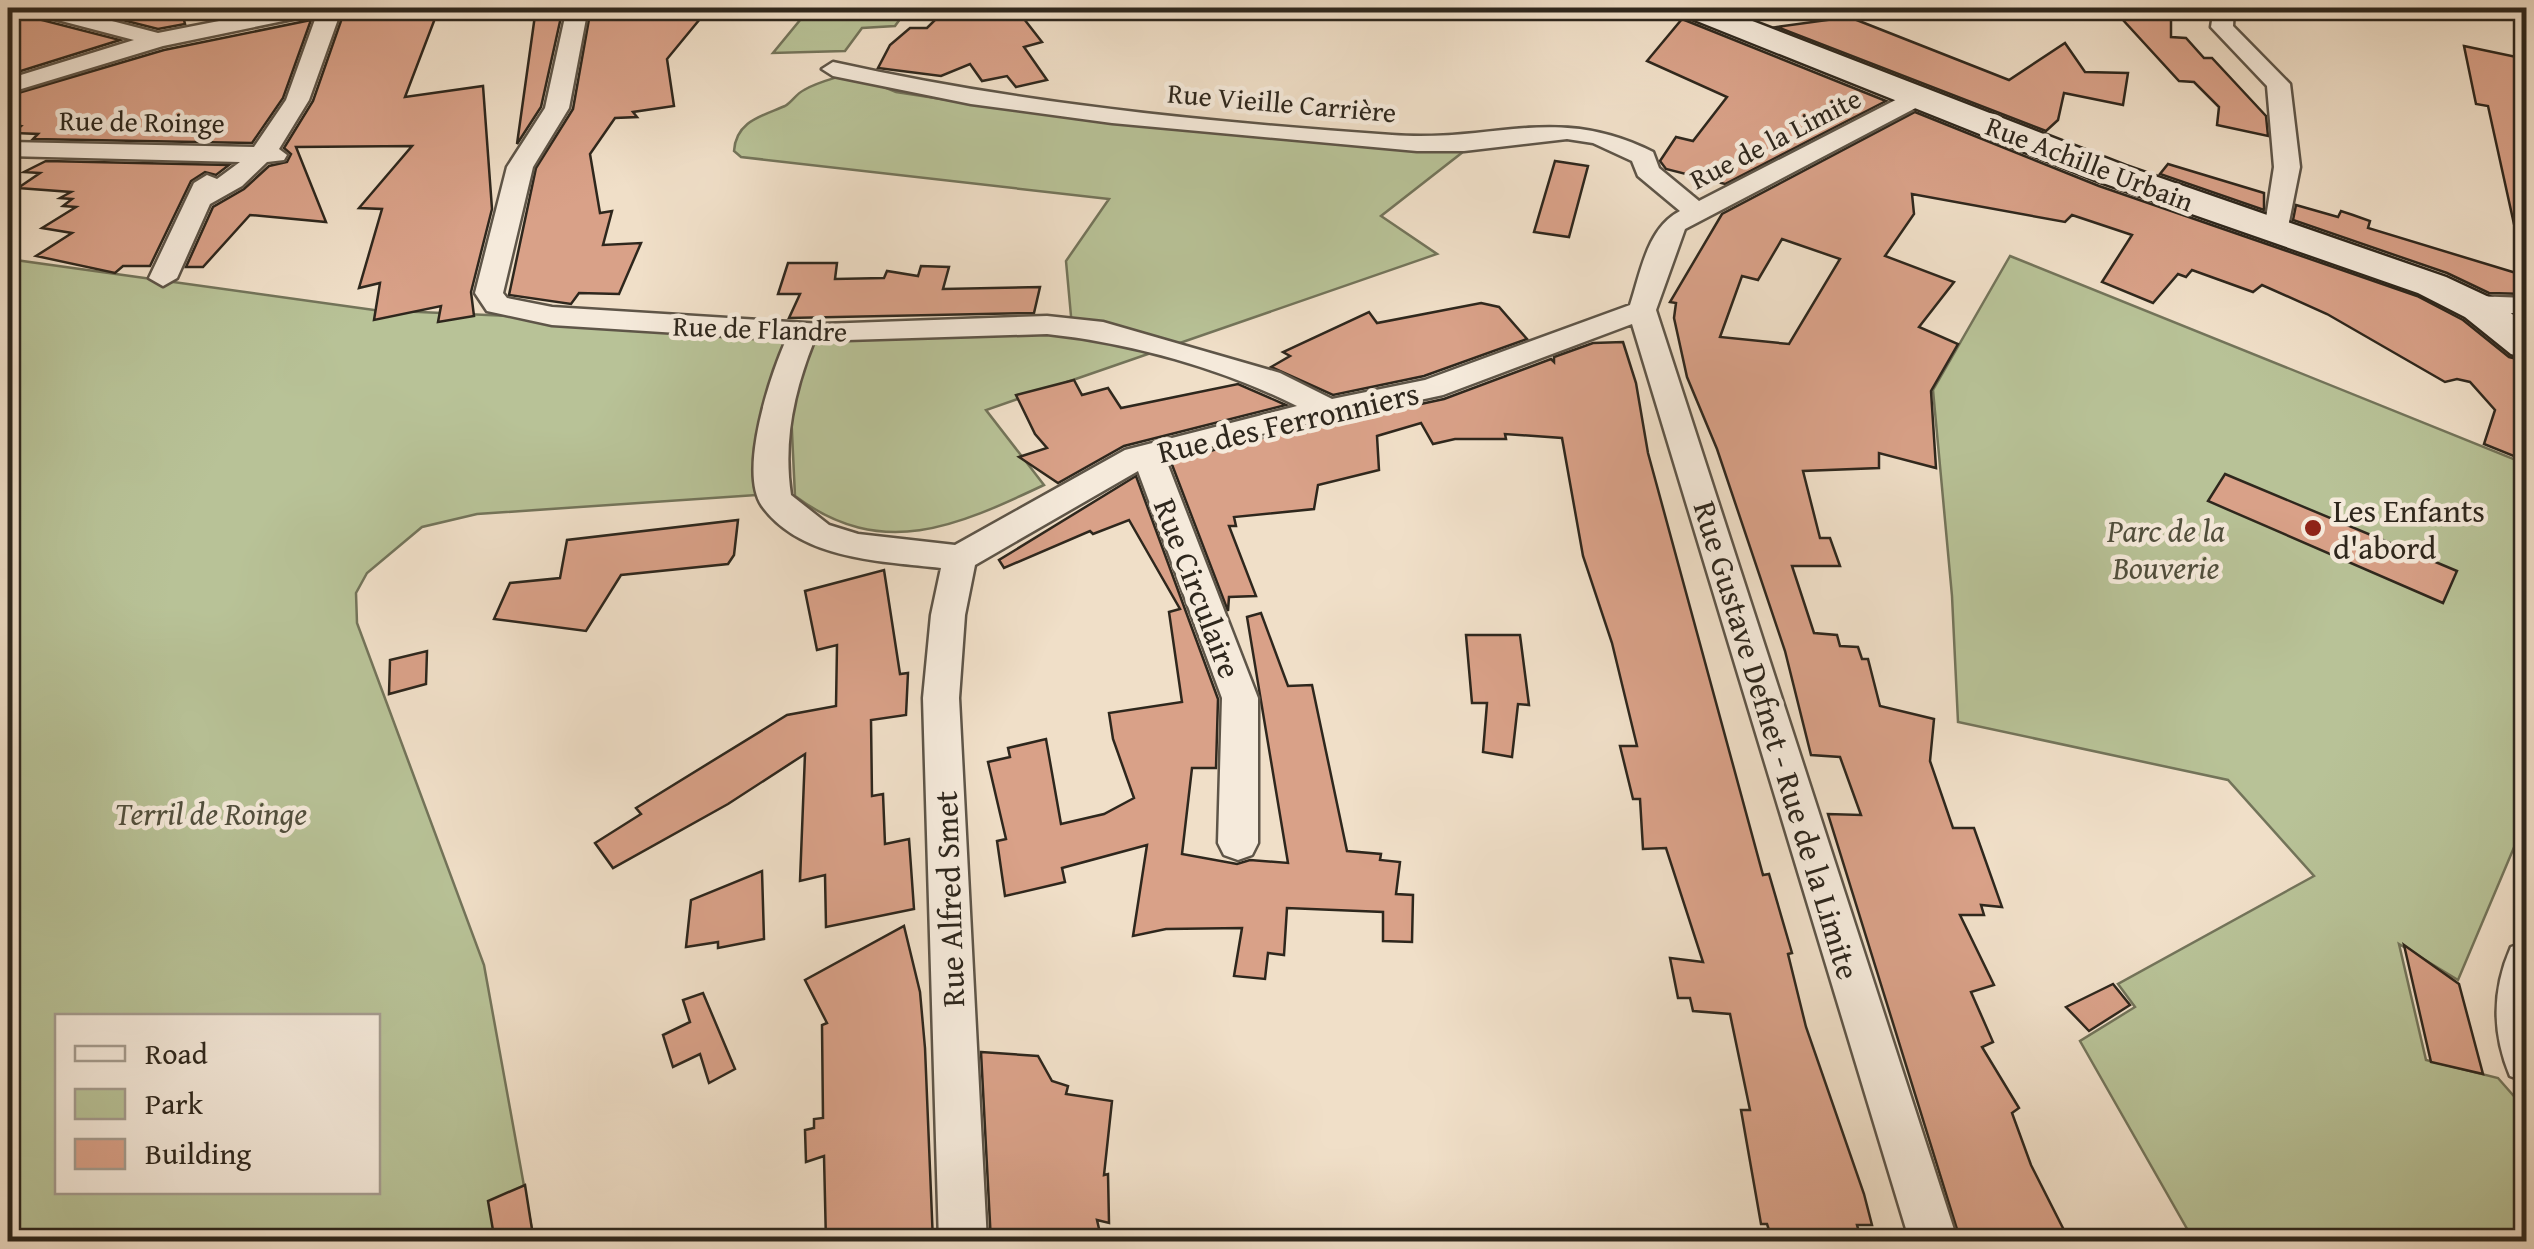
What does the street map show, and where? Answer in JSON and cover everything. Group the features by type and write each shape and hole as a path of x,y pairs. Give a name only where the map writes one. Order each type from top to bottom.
{"street":[{"path":"38,8 158,40"},
{"path":"8,86 158,40 315,8"},
{"path":"198,202 268,154 290,121 307,77 314,42 332,8"},
{"name":"Rue de Flandre","path":"577,8 557,108 520,167 511,199 489,293 497,305 552,316 804,332 1047,326 1103,331 1269,380 1327,409"},
{"path":"2224,8 2222,27 2278,84 2287,166 2278,231"},
{"path":"2518,8 2526,18"},
{"name":"Rue Achille Urbain","path":"1702,11 2097,168 2432,284 2473,304 2526,344"},
{"name":"Rue Vieille Carrière","path":"833,69 911,88 1052,109 1394,142 1450,145 1543,129 1591,134 1644,157 1647,171 1696,212"},
{"name":"Rue de la Limite","path":"1642,310 1665,240 1675,224 1919,97"},
{"name":"Rue de Roinge","path":"8,149 268,154"},
{"path":"163,278 223,151"},
{"path":"2473,304 2526,306"},
{"name":"Rue des Ferronniers","path":"960,558 1148,455 1327,409 1432,388 1642,310"},
{"name":"Rue Gustave Defnet - Rue de la Limite","path":"1642,310 1934,1242"},
{"path":"804,332 783,384 770,441 768,458 775,500 817,534 857,546 960,558"},
{"name":"Rue Circulaire","path":"1148,455 1240,698 1238,843"},
{"name":"Rue Alfred Smet","path":"960,558 948,616 941,698 963,1242"},
{"path":"2526,961 2520,978 2516,1036 2526,1061"}],"green space":[{"path":"810,8 908,8 895,26 862,28 845,51 773,53"},
{"name":"Terril de Roinge","path":"850,73 896,92 1013,110 1226,133 1468,148 1381,216 1437,254 986,410 1044,485 981,513 950,524 889,532 827,516 795,496 789,369 785,493 477,514 422,527 367,573 356,593 357,623 484,965 534,1241 8,1242 8,259 374,310 645,322 1072,327 1066,261 1109,199 741,157 734,151 745,126 785,106 809,87"},
{"name":"Parc de la Bouverie","path":"2010,256 2526,464 2526,819 2458,980 2399,944 2426,1060 2498,1078 2526,1110 2526,1241 2194,1241 2080,1041 2135,1007 2118,984 2314,876 2228,780 1958,722 1952,596 1933,390"}],"building":[{"path":"8,8 26,8 30,17 120,40 8,75"},
{"path":"75,8 181,8 185,24 158,29"},
{"path":"439,8 405,97 483,86 492,209 471,292 474,316 438,322 441,306 374,320 380,283 359,288 382,209 359,208 412,146 296,147 326,222 250,215 203,267 186,267 213,207 244,189 269,166 287,162 291,154 284,148 313,101 342,18"},
{"path":"536,8 563,8 541,107 517,144"},
{"path":"591,8 709,8 667,59 674,106 633,112 637,117 615,118 590,154 600,213 612,211 603,245 641,243 619,294 579,293 571,304 509,295 536,168 573,109"},
{"path":"947,8 996,16 1017,10 1042,42 1024,47 1047,80 1016,87 1007,76 982,81 970,64 941,76 878,68 890,45 910,28 927,28"},
{"path":"2112,8 2171,8 2171,37 2186,38 2204,58 2212,58 2266,116 2268,136 2217,125 2219,107 2194,82 2179,81"},
{"path":"1849,17 2009,80 2065,43 2085,72 2128,73 2123,105 2064,93 2058,120 2046,131 1777,27"},
{"path":"1682,19 1886,101 1725,184 1666,169 1660,161 1676,137 1693,141 1727,97 1647,61"},
{"path":"311,20 283,98 252,143 33,139 38,134 13,133 21,126 8,124 8,96 164,50"},
{"path":"2464,46 2526,59 2526,222 2514,224 2488,106 2476,104"},
{"path":"1915,112 2099,186 2417,296 2463,320 2509,357 2526,361 2526,461 2484,444 2495,410 2470,382 2445,382 2327,314 2262,285 2253,292 2192,270 2186,277 2178,274 2153,303 2102,282 2132,235 2072,215 2065,222 1912,194 1914,214 1885,256 1954,282 1919,327 1958,344 1931,391 1936,468 1879,453 1879,468 1803,471 1820,538 1830,538 1840,566 1792,566 1814,633 1837,635 1840,646 1858,647 1862,659 1868,659 1880,706 1934,719 1930,761 1953,828 1974,828 2002,907 1981,905 1984,915 1960,915 1994,985 1971,992 1993,1042 1982,1047 2019,1108 2012,1113 2031,1165 2070,1242 1961,1242 1828,814 1861,815 1840,757 1811,755 1785,651 1717,449 1687,377 1674,318 1676,303 1670,302 1722,214","holes":["1782,239 1840,259 1789,344 1720,337 1742,276 1758,280"]},
{"path":"46,161 229,165 216,175 205,172 191,181 150,266 123,266 115,273 36,256 72,233 42,228 76,207 63,206 72,199 60,198 71,192 18,188 40,173 24,172"},
{"path":"1555,161 1588,166 1569,237 1534,232"},
{"path":"2168,164 2264,193 2264,210 2160,174"},
{"path":"2296,205 2338,217 2341,211 2370,221 2368,228 2526,276 2526,294 2489,293 2447,273 2293,220"},
{"path":"788,263 837,263 835,279 884,278 887,271 918,276 921,266 949,267 943,289 1040,287 1034,313 789,318 800,294 778,294"},
{"path":"1481,303 1499,307 1527,339 1424,376 1333,395 1271,367 1290,356 1283,352 1369,312 1377,323"},
{"path":"1623,342 1636,383 1648,453 1763,875 1769,874 1792,953 1788,954 1806,1027 1864,1194 1872,1225 1857,1225 1862,1242 1773,1242 1767,1224 1761,1224 1741,1110 1750,1110 1730,1014 1693,1011 1690,998 1678,998 1670,958 1703,962 1666,848 1643,849 1640,799 1633,799 1620,746 1637,746 1612,643 1583,556 1562,438 1505,434 1506,439 1455,439 1433,444 1421,423 1377,436 1379,470 1318,485 1314,509 1234,517 1236,526 1229,526 1256,596 1229,597 1228,611 1171,462 1235,444 1444,399 1551,359 1554,362 1554,357 1593,343"},
{"path":"1074,380 1082,395 1108,388 1121,408 1238,384 1286,405 1124,446 1058,483 1019,457 1047,448 1035,434 1016,395"},
{"name":"Les Enfants d'abord","path":"2225,474 2457,571 2443,603 2208,501"},
{"path":"1136,476 1218,699 1216,768 1192,768 1182,854 1237,864 1250,860 1288,863 1247,617 1261,613 1288,686 1312,685 1347,851 1381,854 1380,860 1400,862 1396,894 1413,895 1412,942 1383,941 1383,912 1287,908 1284,955 1268,953 1265,979 1234,976 1242,928 1166,929 1133,936 1147,845 1062,868 1065,882 1005,896 997,841 1006,839 988,762 1010,757 1008,748 1046,739 1061,824 1104,814 1134,798 1113,739 1109,713 1182,702 1169,612 1180,609 1129,520 1093,534 1090,531 1004,568 999,560"},
{"path":"738,520 734,555 728,564 621,575 586,631 494,619 510,583 560,578 567,540"},
{"path":"884,570 900,674 908,673 906,715 871,720 872,796 883,794 885,844 909,839 914,909 826,927 825,875 800,881 805,754 728,804 613,868 595,843 641,814 636,808 787,715 836,706 837,645 817,650 805,591"},
{"path":"1466,635 1520,635 1529,705 1518,704 1512,757 1483,752 1487,703 1472,703"},
{"path":"427,651 426,684 389,694 390,660"},
{"path":"762,871 764,939 718,948 718,942 686,947 691,900"},
{"path":"904,926 920,992 933,1242 826,1242 824,1156 806,1162 805,1130 814,1128 814,1119 823,1118 822,1025 827,1023 805,980"},
{"path":"2404,945 2459,984 2483,1074 2431,1062"},
{"path":"2113,984 2130,1005 2089,1031 2066,1007"},
{"path":"703,993 735,1069 709,1083 700,1054 673,1067 663,1035 690,1022 683,1000"},
{"path":"981,1052 1038,1056 1052,1081 1068,1086 1066,1094 1112,1101 1104,1175 1108,1174 1109,1223 1097,1220 1102,1242 991,1242"},
{"path":"525,1185 534,1242 495,1242 488,1201"}],"place":[{"name":"Les Enfants d'abord","path":"2313,528"}]}
